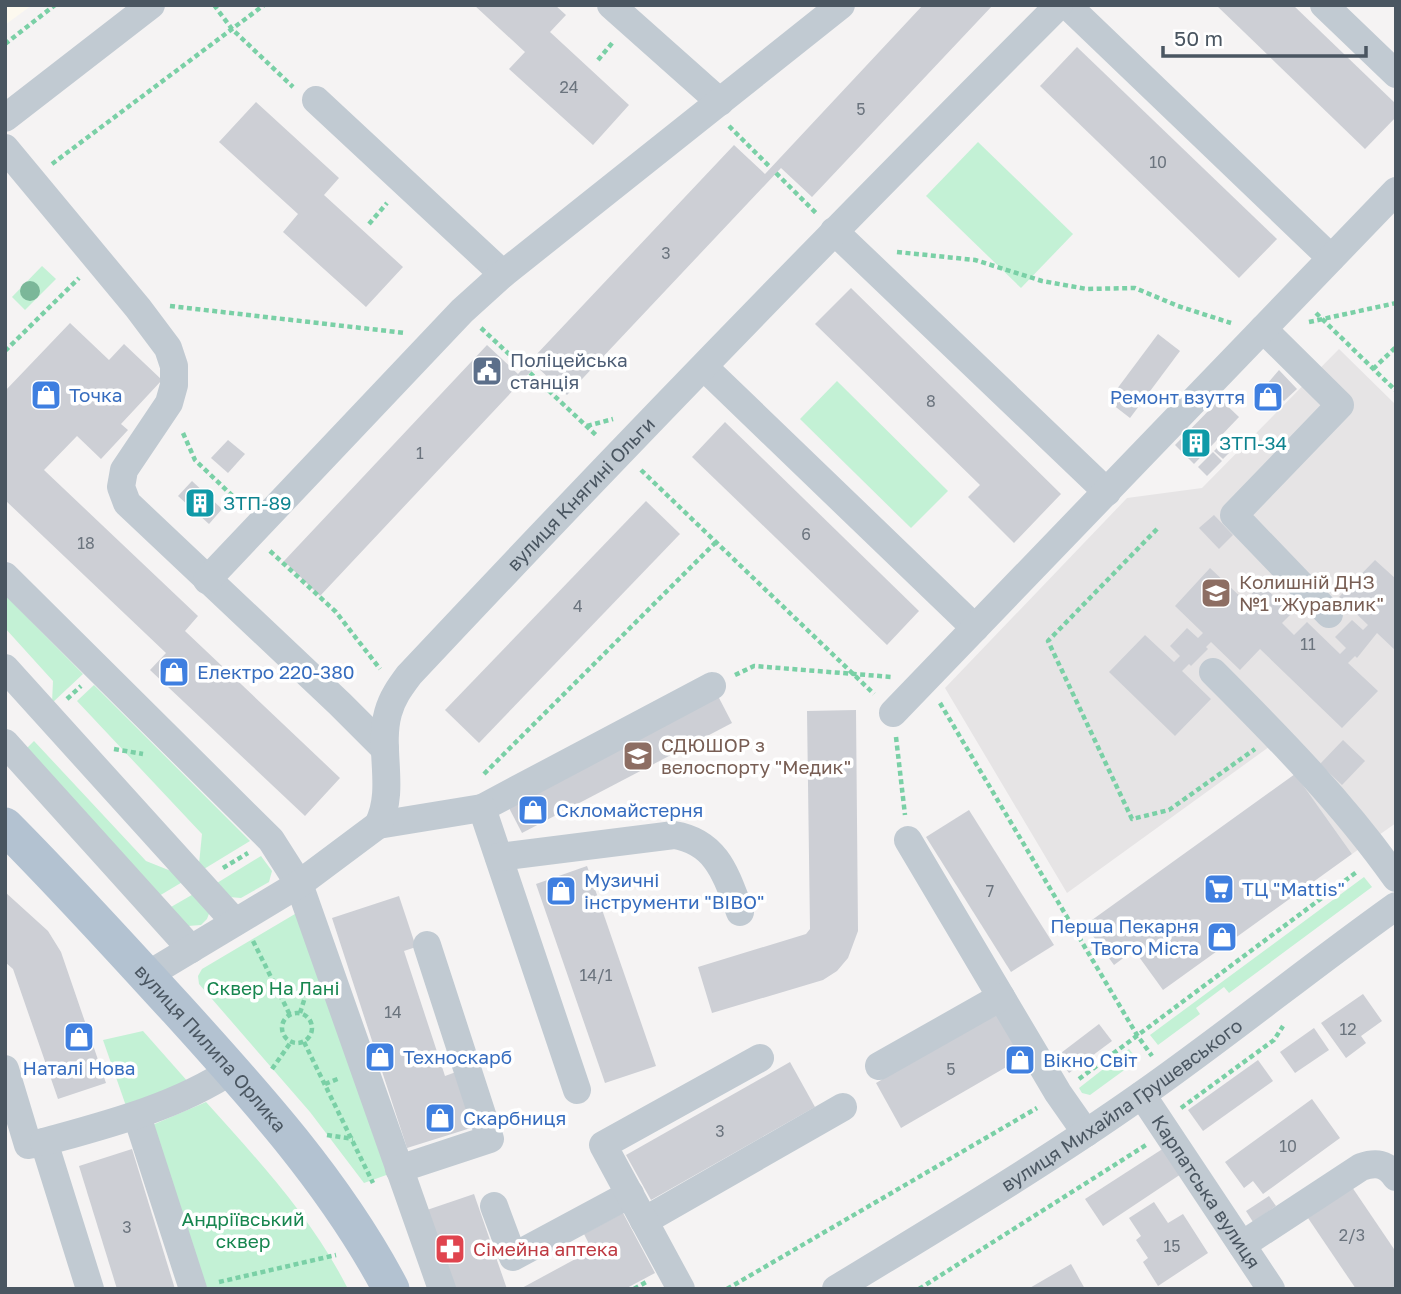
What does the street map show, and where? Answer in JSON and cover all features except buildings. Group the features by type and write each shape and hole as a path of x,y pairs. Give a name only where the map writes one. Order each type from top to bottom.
{"main road":[{"name":"вулиця Пилипа Орлика","path":"5,826 62,883 232,1070 326,1185 361,1236 391,1289"}],"street":[{"path":"5,118 151,5"},
{"path":"611,5 715,105"},
{"path":"207,580 462,311 503,274 841,5"},
{"name":"вулиця Княгині Ольги","path":"379,825 388,796 388,714 396,692 409,675 619,452 1059,5"},
{"path":"1067,5 1331,258"},
{"path":"1324,5 1396,74"},
{"path":"316,100 503,274"},
{"path":"5,148 99,258 168,348 174,366 174,385 169,403 124,470 121,487 127,503 386,749"},
{"path":"893,713 1396,191"},
{"path":"834,231 1107,492"},
{"path":"1263,329 1340,405 1234,515 1329,614"},
{"path":"704,367 975,628"},
{"path":"5,576 271,840 299,884 442,1289"},
{"path":"5,668 239,920"},
{"path":"1213,671 1275,734 1380,855 1396,878"},
{"path":"146,976 299,884 379,825 482,808 712,686"},
{"path":"5,743 191,949"},
{"path":"482,808 577,1090"},
{"path":"499,857 674,835 690,838 707,848 719,862 740,912"},
{"path":"908,840 1058,1093 1086,1133"},
{"name":"вулиця Михайла Грушевського","path":"836,1289 1014,1181 1142,1095 1396,906"},
{"path":"399,1169 490,1139 427,945"},
{"path":"879,1066 1001,997"},
{"path":"681,1289 603,1146 760,1058"},
{"path":"5,1069 26,1143 90,1289"},
{"path":"26,1143 137,1116 206,1087 232,1070"},
{"name":"Карпатська вулиця","path":"1142,1095 1271,1289"},
{"path":"644,1221 843,1107"},
{"path":"137,1116 192,1288"},
{"path":"5,1124 26,1143"},
{"path":"1242,1245 1361,1167 1374,1163 1394,1173"},
{"path":"494,1206 513,1256 630,1194"}],"path":[{"path":"5,44 55,5"},
{"path":"214,5 232,29"},
{"path":"32,180 264,5"},
{"path":"715,105 770,167"},
{"path":"776,173 834,231"},
{"path":"855,250 975,260 1042,281 1087,289 1135,288 1222,322 1263,329 1323,321 1396,303"},
{"path":"5,351 99,258"},
{"path":"1297,295 1396,391"},
{"path":"138,307 180,306 437,337"},
{"path":"462,311 524,368"},
{"path":"1373,369 1396,347"},
{"path":"530,373 716,542 893,713 908,840"},
{"path":"169,403 195,460 256,529 336,612 396,692"},
{"path":"1157,529 1048,641 1132,819 1169,810 1275,734"},
{"path":"484,774 716,542"},
{"path":"712,686 754,666 925,680 956,727 1137,1035 1152,1056"},
{"path":"727,1289 1058,1093 1380,855"},
{"path":"239,920 290,1015"},
{"path":"290,1015 282,1026 284,1035 291,1042 304,1042"},
{"path":"290,1015 304,1015 312,1022 312,1032 304,1042"},
{"path":"269,1073 291,1042"},
{"path":"304,1042 377,1191"},
{"path":"319,1134 352,1139 384,1129"},
{"path":"919,1289 1166,1132"},
{"path":"192,1288 341,1254"}],"shaded area":[{"path":"5,5 32,5 5,25"},
{"name":"Колишній ДНЗ №1 \"Журавлик\"","path":"1339,349 1396,405 1396,823 1352,854 1273,744 1067,893 945,688 1127,498 1202,488"}],"green space":[{"path":"978,142 1073,234 1021,288 926,196"},
{"path":"42,266 56,279 25,310 12,297"},
{"path":"837,381 948,491 911,528 800,419"},
{"path":"5,595 83,674 52,703 53,681 5,628"},
{"path":"94,685 250,841 204,869 199,864 202,834 77,701"},
{"path":"34,741 146,861 176,873 184,881 159,896 26,749"},
{"path":"261,856 272,871 269,882 241,898 229,897 217,883"},
{"path":"1364,877 1372,887 1229,993 1224,987 1196,1008 1200,1014 1158,1045 1150,1035"},
{"path":"197,892 210,911 201,925 188,926 171,907"},
{"name":"Сквер На Лані","path":"300,911 392,1173 364,1183 310,1112 199,984 198,976 202,969"},
{"path":"143,1031 189,1083 126,1106 103,1040"},
{"path":"1129,1049 1138,1060 1090,1095 1082,1093 1079,1088"},
{"name":"Андріївський сквер","path":"206,1102 265,1168 301,1214 348,1289 202,1289 150,1126"}],"place":[{"name":"Поліцейська станція","path":"487,371"},
{"name":"Точка","path":"46,395"},
{"name":"Ремонт взуття","path":"1268,397"},
{"name":"ЗТП-34","path":"1196,443"},
{"name":"ЗТП-89","path":"200,503"},
{"name":"Колишній ДНЗ №1 \"Журавлик\"","path":"1216,593"},
{"name":"Електро 220-380","path":"174,672"},
{"name":"СДЮШОР з велоспорту \"Медик\"","path":"638,756"},
{"name":"Скломайстерня","path":"533,810"},
{"name":"ТЦ \"Mattis\"","path":"1219,889"},
{"name":"Музичні інструменти \"ВІВО\"","path":"561,891"},
{"name":"Перша Пекарня Твого Міста","path":"1222,937"},
{"name":"Наталі Нова","path":"79,1037"},
{"name":"Техноскарб","path":"380,1057"},
{"name":"Вікно Світ","path":"1020,1060"},
{"name":"Скарбниця","path":"440,1118"},
{"name":"Сімейна аптека","path":"450,1249"}]}
